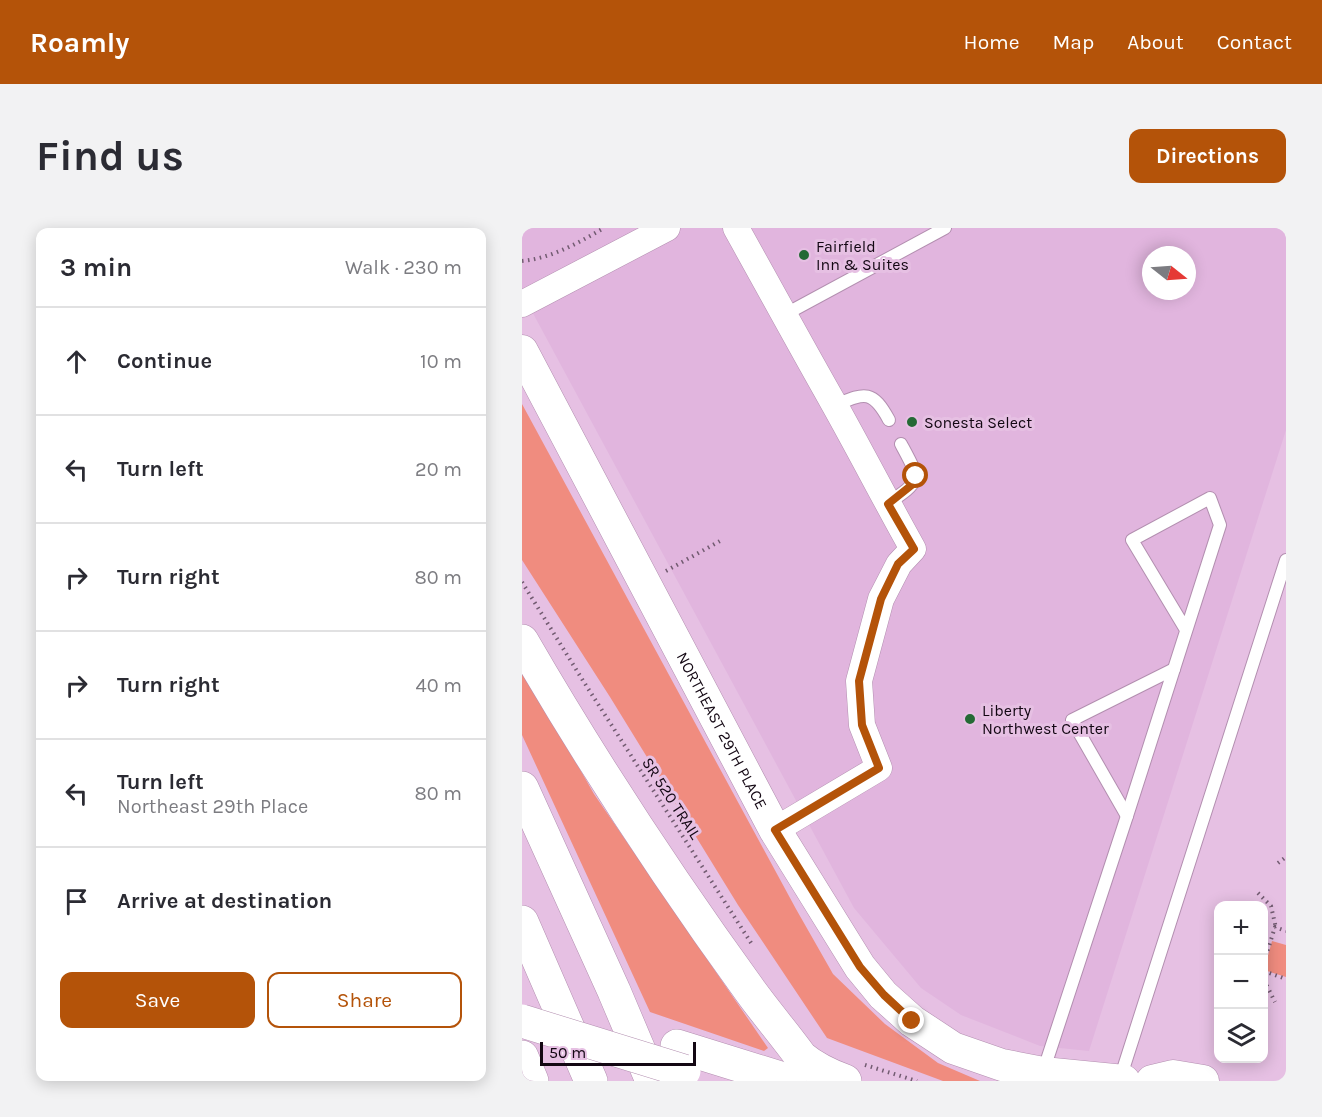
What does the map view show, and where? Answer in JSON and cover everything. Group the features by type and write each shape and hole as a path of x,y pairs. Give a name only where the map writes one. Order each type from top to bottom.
{"main road":[{"path":"522,641 680,893 752,994 801,1057 820,1070 845,1081"},
{"path":"522,788 652,1081"},
{"path":"522,922 591,1081"},
{"path":"522,998 681,1058 717,1081"},
{"path":"522,1022 790,1081"},
{"path":"522,1057 532,1081"}],"street":[{"path":"522,304 667,228"},
{"path":"736,228 914,549 898,564 881,599 859,681 862,725 879,768 775,830"},
{"name":"NORTHEAST 29TH PLACE","path":"522,351 775,830 860,967 884,995 912,1021 953,1048 1002,1065 1043,1073 1124,1081"},
{"path":"1152,1081 1173,1076 1203,1081"}],"lane":[{"path":"784,315 945,228"},
{"path":"835,405 855,397 868,396 882,407 888,420"},
{"path":"888,504 913,484 916,476 902,444"},
{"path":"1043,1073 1220,525 1210,498 1132,540 1186,630"},
{"path":"1119,1081 1286,560"},
{"path":"1127,816 1072,720 1174,669"}],"path":[{"path":"522,261 537,259 570,247 604,228"},
{"path":"645,583 720,541"},
{"name":"SR 520 TRAIL","path":"522,582 756,950"},
{"path":"1278,862 1286,858"},
{"path":"1258,893 1271,906 1276,928 1266,955"},
{"path":"1276,928 1286,931"},
{"path":"1268,973 1286,979"},
{"path":"1268,989 1275,1002"}],"shaded area":[{"path":"522,228 1286,228 1286,430 1089,1051 1040,1046 961,1015 921,988 854,908 522,293"},
{"path":"522,404 833,974 885,1024 938,1063 980,1081 943,1081 827,1038 738,905 610,697 522,560"},
{"path":"522,667 594,794 768,1048 764,1051 650,1012 522,735"},
{"path":"1272,941 1286,945 1286,977 1268,971 1268,956"}],"place":[{"name":"Fairfield Inn & Suites","path":"804,255"},
{"name":"Sonesta Select","path":"912,422"},
{"name":"Liberty Northwest Center","path":"970,719"}],"route":[{"path":"912,1021 884,995 860,967 775,830 879,768 862,725 859,681 881,599 898,564 914,549 888,504 913,484 916,476"}]}
